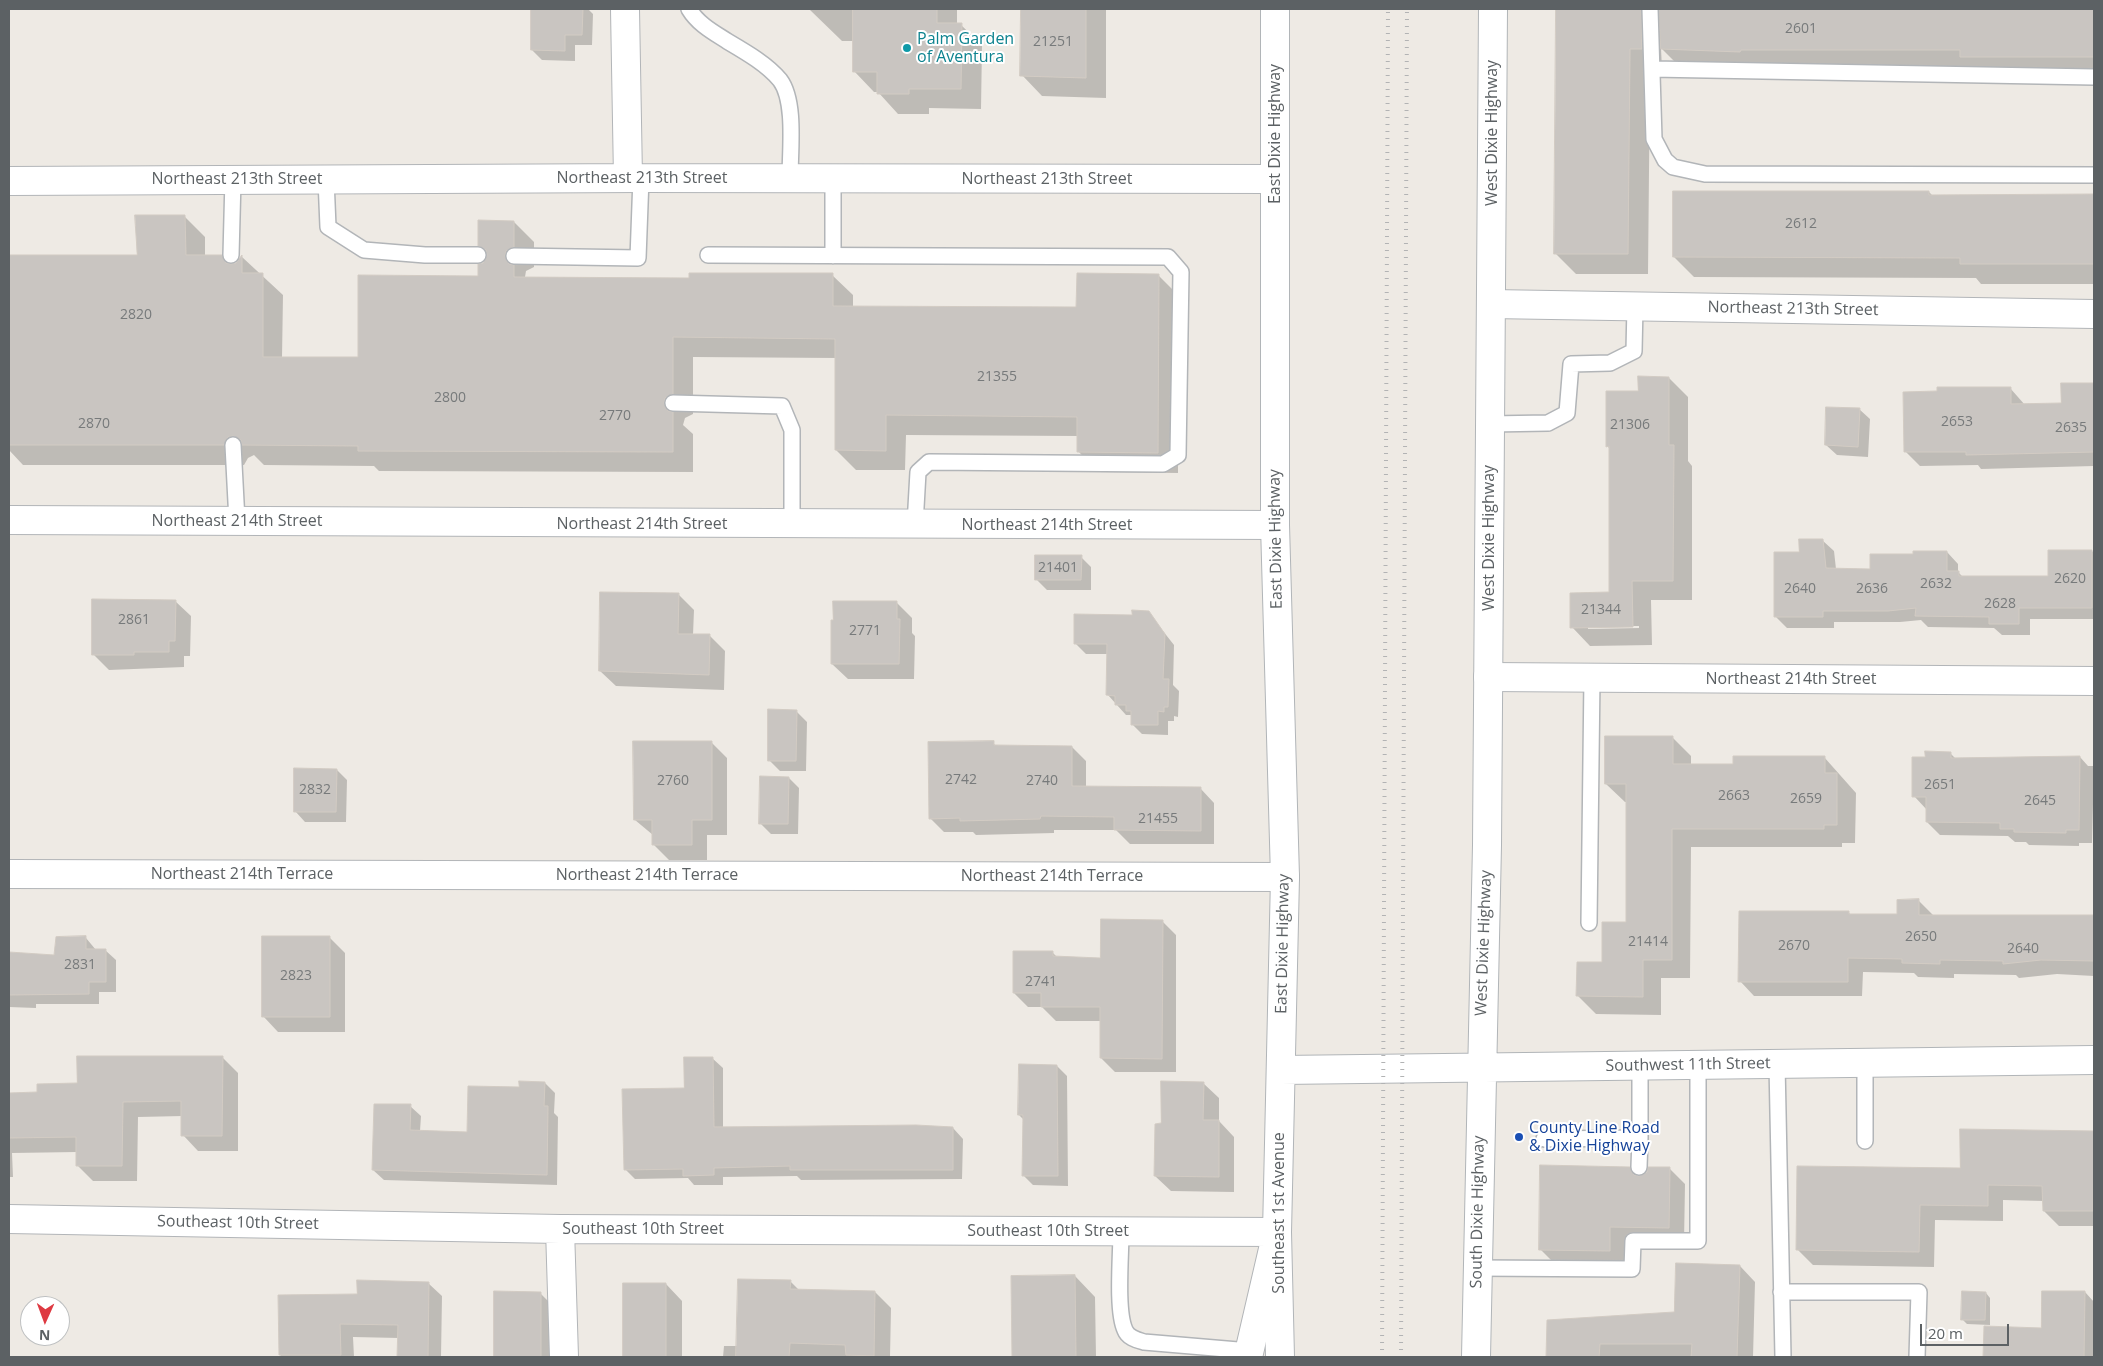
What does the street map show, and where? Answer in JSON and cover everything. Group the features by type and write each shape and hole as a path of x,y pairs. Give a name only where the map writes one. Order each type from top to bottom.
{"street":[{"path":"625,9 635,178"},
{"name":"East Dixie Highway","path":"1275,9 1275,525 1285,877 1281,1070"},
{"name":"West Dixie Highway","path":"1481,1067 1487,845 1493,9"},
{"name":"Northeast 213th Street","path":"9,181 635,178 1275,179"},
{"name":"Northeast 213th Street","path":"1491,304 2094,314"},
{"name":"Northeast 214th Street","path":"9,520 1275,525"},
{"name":"Northeast 214th Street","path":"1488,677 2094,681"},
{"name":"Northeast 214th Terrace","path":"9,874 1285,877"},
{"name":"Southwest 11th Street","path":"1281,1070 2094,1060"},
{"name":"South Dixie Highway","path":"1476,1357 1481,1067"},
{"name":"Southeast 1st Avenue","path":"1280,1357 1277,1232 1281,1070"},
{"name":"Southeast 10th Street","path":"9,1220 560,1229 1277,1232"},
{"path":"560,1229 564,1357"},
{"path":"1249,1354 1277,1232"}],"lane":[{"path":"689,9 709,30 768,68 780,80 788,94 790,110 790,178"},
{"path":"1650,9 1654,138 1665,160 1673,167 1715,174 2094,175"},
{"path":"1652,69 2094,77"},
{"path":"514,256 638,258 635,178"},
{"path":"833,178 833,256"},
{"path":"231,255 233,179"},
{"path":"326,179 328,227 364,250 424,255 478,255"},
{"path":"708,255 1168,257 1181,272 1178,455 1163,464 929,462 918,472 915,525"},
{"path":"1490,424 1548,423 1567,413 1571,364 1610,363 1634,351 1635,306"},
{"path":"673,402 782,406 792,430 792,524"},
{"path":"233,445 237,522"},
{"path":"1589,923 1592,678"},
{"path":"1865,1063 1865,1141"},
{"path":"1777,1064 1782,1357"},
{"path":"1639,1167 1640,1065"},
{"path":"1477,1268 1632,1269 1635,1234 1698,1241 1698,1065"},
{"path":"1544,1138 1640,1138"},
{"path":"1121,1232 1121,1314 1125,1331 1131,1338 1144,1342 1249,1354"},
{"path":"1781,1292 1919,1292 1917,1357"}],"building":[{"path":"531,9 583,9 582,35 565,35 565,51 531,50"},
{"name":"Palm Garden of Aventura","path":"853,9 937,9 937,23 962,23 961,89 909,89 909,94 877,94 877,72 853,72"},
{"name":"Palm Garden of Aventura","path":"1021,9 1086,9 1086,78 1020,76"},
{"path":"1556,9 1641,9 1642,49 1630,49 1628,254 1554,254"},
{"path":"1659,9 2094,9 2094,57 1960,57 1960,50 1741,50 1740,52 1661,49"},
{"path":"1673,191 1929,191 1929,195 2094,194 2094,264 1960,264 1960,258 1673,257"},
{"path":"135,215 185,215 186,255 222,255 226,263 231,264 236,263 242,255 242,273 263,273 263,357 358,357 358,275 478,276 478,264 483,263 487,255 486,250 478,246 478,220 514,221 514,247 506,251 505,256 509,264 514,265 514,277 689,278 689,273 833,273 833,306 1076,307 1077,273 1159,274 1158,453 1077,452 1077,417 886,415 886,451 835,450 835,339 673,337 673,394 665,398 664,403 668,411 673,412 673,452 358,451 358,446 242,445 241,440 233,436 228,437 224,445 9,445 9,255 137,255"},
{"path":"1638,376 1669,377 1669,445 1674,445 1673,581 1632,581 1633,627 1570,628 1570,593 1609,592 1609,446 1606,447 1606,391 1638,391"},
{"path":"2061,383 2094,383 2094,452 1966,455 1966,452 1904,452 1903,392 1937,391 1937,387 2011,387 2011,404 2061,403"},
{"path":"1826,407 1860,408 1858,447 1825,445"},
{"path":"1799,539 1823,539 1826,568 1870,569 1870,554 1913,554 1913,551 1947,551 1947,571 1959,571 1959,576 2048,576 2048,550 2092,550 2092,608 2019,608 2019,624 1989,624 1989,617 1915,616 1916,608 1888,611 1823,611 1823,617 1774,617 1774,552 1799,552"},
{"path":"1035,555 1082,555 1081,580 1035,580"},
{"path":"600,592 679,593 678,634 710,634 709,675 599,671"},
{"path":"92,599 176,600 175,641 169,641 169,652 134,652 134,655 92,655"},
{"path":"833,601 897,601 897,619 900,619 899,664 831,664"},
{"path":"1132,610 1149,611 1165,634 1163,679 1169,679 1168,707 1164,707 1164,712 1158,711 1158,725 1131,725 1131,711 1126,711 1126,705 1115,705 1115,696 1106,695 1107,644 1074,644 1074,614 1132,615"},
{"path":"768,709 797,710 796,761 768,761"},
{"path":"1605,736 1673,736 1673,764 1733,764 1733,756 1825,756 1825,773 1837,773 1837,825 1824,825 1824,829 1672,829 1672,960 1643,960 1643,997 1576,996 1577,962 1602,962 1602,922 1626,922 1626,784 1605,784"},
{"path":"633,741 712,741 712,820 692,820 692,845 652,845 652,820 634,820"},
{"path":"994,741 994,745 1072,746 1072,786 1201,787 1201,831 1114,830 1114,817 1041,816 1040,819 960,821 960,818 929,819 928,742"},
{"path":"1925,751 1951,752 1951,758 2080,756 2079,830 2066,830 2066,833 2014,832 2014,829 2000,829 2000,823 1926,822 1926,797 1912,797 1912,757 1925,757"},
{"path":"294,768 337,769 336,812 294,812"},
{"path":"760,776 789,777 788,824 759,824"},
{"path":"1919,899 1919,915 2094,915 2094,961 2041,960 2003,964 2003,961 1940,960 1940,964 1902,963 1902,959 1848,958 1848,982 1738,982 1739,911 1849,911 1849,914 1897,914 1897,900"},
{"path":"1101,919 1163,920 1162,1059 1100,1058 1100,1007 1041,1007 1041,993 1013,993 1013,951 1053,951 1053,956 1100,958"},
{"path":"86,936 86,949 106,949 106,982 89,982 89,994 9,995 9,952 54,955 56,937"},
{"path":"262,936 330,936 330,1017 262,1017"},
{"path":"77,1056 223,1056 222,1136 181,1136 181,1101 123,1102 122,1166 76,1166 76,1137 9,1138 9,1093 37,1092 37,1084 77,1083"},
{"path":"684,1057 713,1057 714,1127 916,1125 953,1127 953,1170 790,1170 790,1166 714,1168 714,1175 683,1176 683,1169 624,1170 622,1089 684,1088"},
{"path":"1019,1064 1057,1065 1058,1176 1022,1176 1023,1115 1018,1115"},
{"path":"519,1081 545,1082 544,1106 548,1106 547,1175 372,1170 374,1104 411,1104 410,1130 467,1132 468,1086 519,1087"},
{"path":"1161,1081 1204,1082 1203,1120 1219,1120 1219,1177 1154,1176 1155,1124 1161,1123"},
{"path":"1960,1129 2094,1131 2093,1211 2043,1211 2042,1186 1988,1185 1988,1206 1920,1205 1919,1252 1796,1250 1797,1166 1960,1168"},
{"path":"1540,1165 1630,1167 1634,1175 1639,1176 1647,1172 1648,1167 1670,1167 1669,1228 1610,1227 1610,1251 1539,1250"},
{"path":"1676,1263 1740,1265 1737,1357 1691,1357 1692,1344 1600,1344 1599,1357 1546,1357 1547,1320 1674,1312"},
{"path":"1075,1275 1076,1357 1012,1357 1011,1276"},
{"path":"738,1279 791,1280 790,1289 875,1291 874,1356 846,1355 845,1345 790,1343 789,1357 736,1357"},
{"path":"357,1280 429,1282 428,1357 397,1357 398,1325 340,1324 341,1355 279,1355 278,1295 357,1294"},
{"path":"623,1283 666,1283 666,1357 623,1357"},
{"path":"494,1291 541,1292 541,1357 494,1357"},
{"path":"1962,1291 1986,1292 1985,1320 1961,1320"},
{"path":"2042,1291 2085,1291 2084,1357 1983,1357 1984,1326 2041,1328"}],"railway":[{"path":"1382,1357 1388,9"},
{"path":"1401,1357 1407,9"}],"place":[{"name":"Palm Garden of Aventura","path":"907,48"},
{"name":"County Line Road & Dixie Highway","path":"1519,1137"}]}
